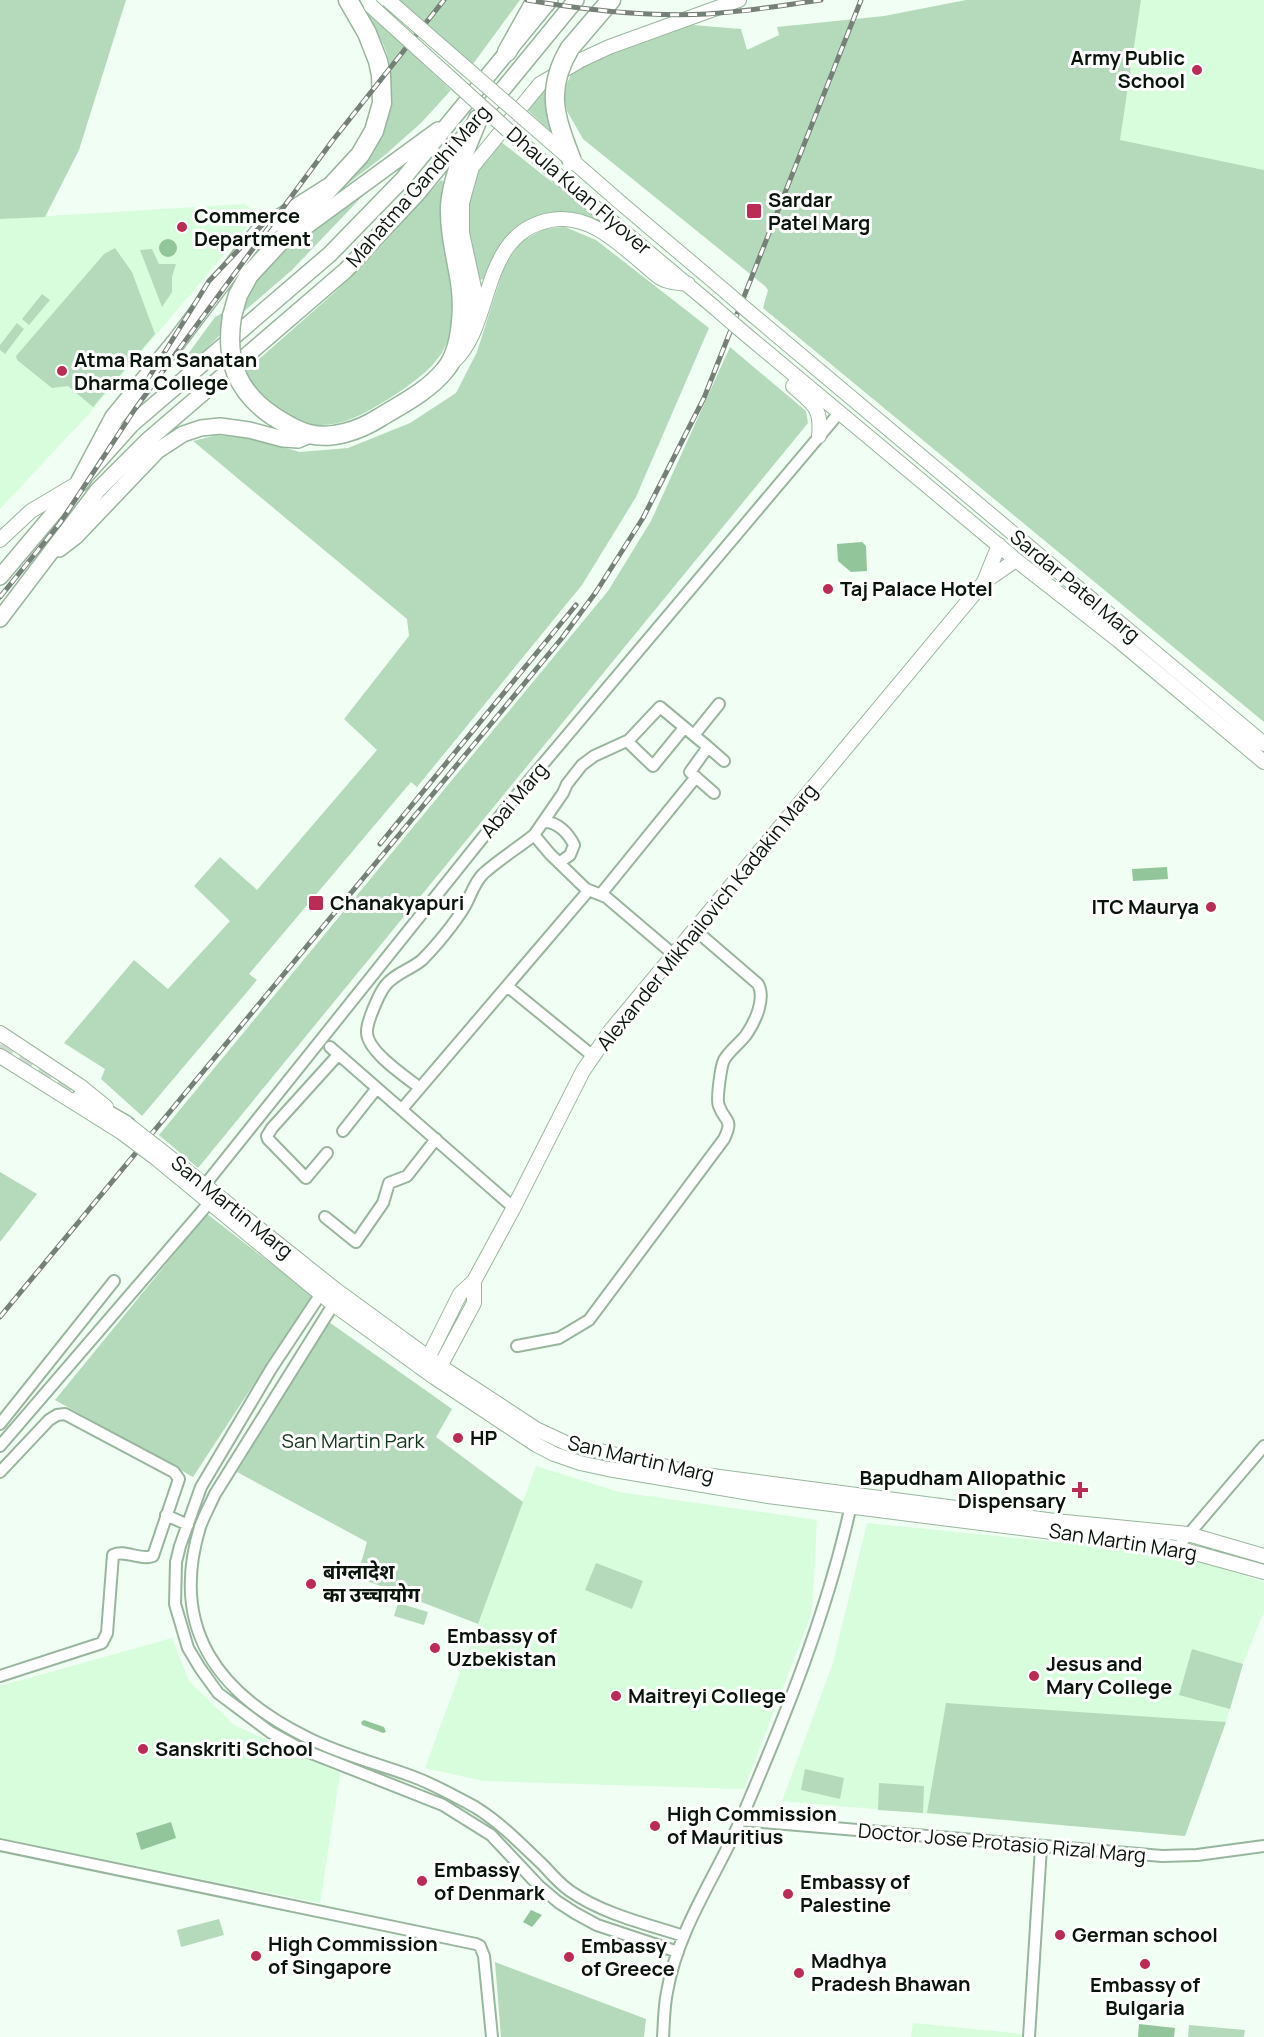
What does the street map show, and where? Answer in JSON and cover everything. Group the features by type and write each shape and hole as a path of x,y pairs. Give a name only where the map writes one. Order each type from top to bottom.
{"highway":[{"path":"348,0 367,33 378,61 382,82 382,103 377,124 360,155 249,275 238,295 232,316 229,346 236,374 252,399 273,416 310,435 336,434 353,430 369,424 425,388 447,368 458,341 462,309 461,287 451,224 451,199 454,182 478,119"},
{"path":"507,52 536,0"},
{"path":"572,161 559,127 554,103 559,71 570,48 611,0"},
{"path":"80,482 114,418 177,341 260,231 328,188"}],"main road":[{"name":"Dhaula Kuan Flyover","path":"388,0 725,291"},
{"name":"Mahatma Gandhi Marg","path":"3,566 132,424 330,254 403,179 550,0"},
{"name":"Mahatma Gandhi Marg","path":"0,619 106,482 147,441 346,270 417,194 576,0"},
{"path":"471,334 476,297 462,233 462,203 472,167 540,84 609,47 739,0"},
{"name":"Dhaula Kuan Flyover","path":"367,3 566,183 740,330"},
{"path":"273,250 429,135 448,124"},
{"path":"447,368 462,354 480,313 492,276 503,254 523,232 547,220 567,219 592,225 663,280 688,284"},
{"name":"Sardar Patel Marg","path":"725,291 1264,744"},
{"path":"740,330 749,343 816,407 821,418 819,436"},
{"name":"Sardar Patel Marg","path":"740,330 1016,560 1118,640 1264,762"},
{"path":"45,560 76,536 157,451 183,434 201,428 220,426 249,430 283,440 298,440 310,435"},
{"path":"0,540 31,510 80,482"},
{"path":"984,582 999,545"},
{"path":"984,582 1016,560"},
{"name":"Alexander Mikhailovich Kadakin Marg","path":"431,1367 474,1303 474,1281 593,1056 673,954 984,582"},
{"name":"San Martin Marg","path":"0,1033 80,1086 124,1128 324,1289"},
{"name":"San Martin Marg","path":"0,1056 124,1128"},
{"path":"80,1099 124,1128"},
{"name":"San Martin Marg","path":"202,1189 209,1203 431,1367 536,1429 566,1443 697,1474 852,1500 1177,1548 1264,1572"},
{"name":"San Martin Marg","path":"852,1500 1188,1534 1264,1556"}],"street":[{"name":"Abai Marg","path":"202,1189 516,796 839,413"},
{"path":"694,735 719,704"},
{"path":"420,1088 379,1054 369,1042 368,1027 379,995 392,978 422,960 465,906 473,888 483,875 534,835 582,765 594,756 627,741 660,708 724,760"},
{"path":"627,741 653,766 684,728"},
{"path":"708,747 690,772 714,793"},
{"path":"601,894 696,777"},
{"path":"544,822 558,826 571,838 574,845 570,855 559,862"},
{"path":"534,835 589,890 601,894 673,954"},
{"path":"402,1109 589,890"},
{"path":"518,1346 560,1338 589,1320 724,1139 729,1129 728,1119 719,1107 718,1100 723,1061 747,1034 762,999 761,990 758,984 694,929"},
{"path":"507,986 593,1056"},
{"path":"327,1153 306,1178 267,1136 334,1051 514,1208"},
{"path":"343,1131 378,1088"},
{"path":"326,1217 356,1242 383,1203 389,1183 407,1176 436,1139"},
{"path":"0,1446 209,1203"},
{"path":"0,1424 114,1281"},
{"path":"324,1289 271,1369 201,1487 176,1562 175,1604 188,1648 218,1693 270,1732 301,1749 443,1805 491,1835 539,1886 558,1902 597,1925 678,1952"},
{"path":"337,1299 215,1494 201,1526 190,1587 192,1614 212,1661 243,1697 276,1720 307,1738 441,1789 477,1808 501,1825 569,1890 620,1916 684,1936"},
{"path":"0,1472 49,1420 57,1415 65,1414 177,1475 179,1484 153,1556 148,1558 118,1553 112,1556 107,1633 102,1643 0,1676"},
{"path":"1177,1548 1264,1446"},
{"path":"201,1487 215,1494"},
{"path":"663,2037 667,1992 678,1952 740,1820 773,1743 829,1589 852,1500"},
{"path":"166,1515 188,1525"},
{"path":"200,1668 212,1661"},
{"path":"301,1749 307,1738"},
{"name":"Doctor Jose Protasio Rizal Marg","path":"740,1820 1162,1856 1197,1855 1264,1846"},
{"path":"0,1845 476,1944 483,1950 492,2037"},
{"path":"1029,2037 1041,1847"},
{"path":"597,1925 605,1909"}],"shaded area":[{"name":"Army Public School","path":"1141,0 1264,0 1264,273 1103,251"},
{"name":"Atma Ram Sanatan Dharma College","path":"245,204 257,214 234,243 86,417 0,509 0,219"},
{"path":"168,239 174,242 177,248 174,254 168,257 162,254 159,248 162,242"},
{"path":"862,542 866,546 867,571 851,572 838,561 837,544"},
{"path":"1167,867 1168,879 1133,881 1132,869"},
{"name":"Maitreyi College","path":"536,1466 619,1492 817,1520 812,1612 744,1789 483,1781 425,1768"},
{"name":"Jesus and Mary College","path":"867,1523 1175,1554 1264,1582 1264,1611 1243,1664 1230,1709 1185,1836 782,1801 833,1663"},
{"name":"Sanskriti School","path":"172,1638 189,1681 234,1725 340,1773 320,1903 0,1838 0,1686"},
{"path":"364,1720 384,1727 386,1732 362,1725 361,1722"},
{"path":"171,1822 176,1838 141,1850 136,1833"},
{"path":"531,1910 542,1915 532,1927 523,1922"},
{"path":"913,2023 1022,2034 1021,2037 911,2037"},
{"path":"1139,2024 1175,2028 1174,2037 1138,2037"}],"green space":[{"path":"0,0 126,0 79,150 45,217 0,219"},
{"path":"355,0 451,90 422,122 385,155 341,189 362,161 379,130 389,96 391,79 389,61 383,45"},
{"path":"398,0 520,0 473,64"},
{"path":"966,0 1141,0 1120,140 1264,170 1264,722 763,308 768,290 765,286 583,139 567,111 563,92 574,68 693,25 741,29 747,50 779,35 777,27 884,16"},
{"path":"551,83 559,139 524,107"},
{"path":"500,141 668,274 585,220 516,231 497,249 485,279 479,280 465,222 471,181 480,165"},
{"path":"395,162 292,270 242,313 196,359 191,359 188,354 215,317 245,301 256,280 284,250"},
{"path":"441,180 446,183 441,226 451,287 452,315 447,342 432,366 401,391 368,411 343,422 316,425 279,414 267,407 242,374 335,292 383,244"},
{"path":"565,227 596,240 709,328 636,497 582,585 417,787 411,782 249,974 257,980 142,1116 101,1079 105,1069 64,1043 134,960 168,989 230,921 194,886 220,857 257,890 377,750 344,719 409,636 407,619 193,441 217,435 249,438 300,452 348,448 410,423 456,393 477,352 504,267 520,242 544,229"},
{"path":"115,248 132,272 155,334 93,407 68,386 52,388 17,360 16,356 104,254"},
{"path":"152,249 159,264 176,264 172,277 172,292 162,307 140,250"},
{"path":"42,294 50,300 29,325 22,319"},
{"path":"17,323 24,329 5,354 0,350 0,345"},
{"path":"730,347 806,411 808,423 198,1168 159,1135 608,591 651,521"},
{"path":"0,1172 37,1194 0,1242"},
{"name":"San Martin Park","path":"207,1214 312,1295 193,1477 55,1400"},
{"name":"San Martin Park","path":"329,1322 452,1409 436,1437 523,1502 478,1624 357,1577 367,1542 237,1472"},
{"path":"596,1563 643,1581 632,1609 585,1590"},
{"path":"398,1603 428,1612 424,1625 394,1616"},
{"path":"1192,1649 1243,1664 1230,1709 1179,1695"},
{"path":"946,1703 1226,1722 1185,1836 927,1813"},
{"path":"805,1769 844,1778 840,1799 801,1790"},
{"path":"879,1783 924,1786 923,1813 878,1810"},
{"path":"219,1919 224,1935 181,1947 177,1930"},
{"path":"495,1962 646,2019 644,2037 501,2037"},
{"path":"1189,2025 1245,2030 1244,2037 1188,2037"}],"tunnel":[{"path":"0,1045 40,1068 80,1097"}],"railway":[{"path":"0,597 60,523 135,409 333,140 444,0"},
{"path":"527,0 617,12 685,15 736,12 821,0"},
{"path":"0,1317 562,638 596,592 643,518 704,398 861,0"},
{"path":"146,382 209,281 263,224"},
{"path":"380,844 576,605"}],"place":[{"name":"Army Public School","path":"1197,70"},
{"name":"Sardar Patel Marg","path":"754,211"},
{"name":"Commerce Department","path":"182,227"},
{"name":"Atma Ram Sanatan Dharma College","path":"62,371"},
{"name":"Taj Palace Hotel","path":"828,589"},
{"name":"Chanakyapuri","path":"316,903"},
{"name":"ITC Maurya","path":"1211,907"},
{"name":"HP","path":"458,1438"},
{"name":"Bapudham Allopathic Dispensary","path":"1080,1490"},
{"name":"बांग्लादेश का उच्चायोग","path":"311,1584"},
{"name":"Embassy of Uzbekistan","path":"435,1648"},
{"name":"Jesus and Mary College","path":"1034,1676"},
{"name":"Maitreyi College","path":"616,1696"},
{"name":"Sanskriti School","path":"143,1749"},
{"name":"High Commission of Mauritius","path":"655,1826"},
{"name":"Embassy of Denmark","path":"422,1881"},
{"name":"Embassy of Palestine","path":"788,1894"},
{"name":"German school","path":"1060,1935"},
{"name":"High Commission of Singapore","path":"256,1956"},
{"name":"Embassy of Greece","path":"569,1957"},
{"name":"Embassy of Bulgaria","path":"1145,1964"},
{"name":"Madhya Pradesh Bhawan","path":"799,1973"}]}
